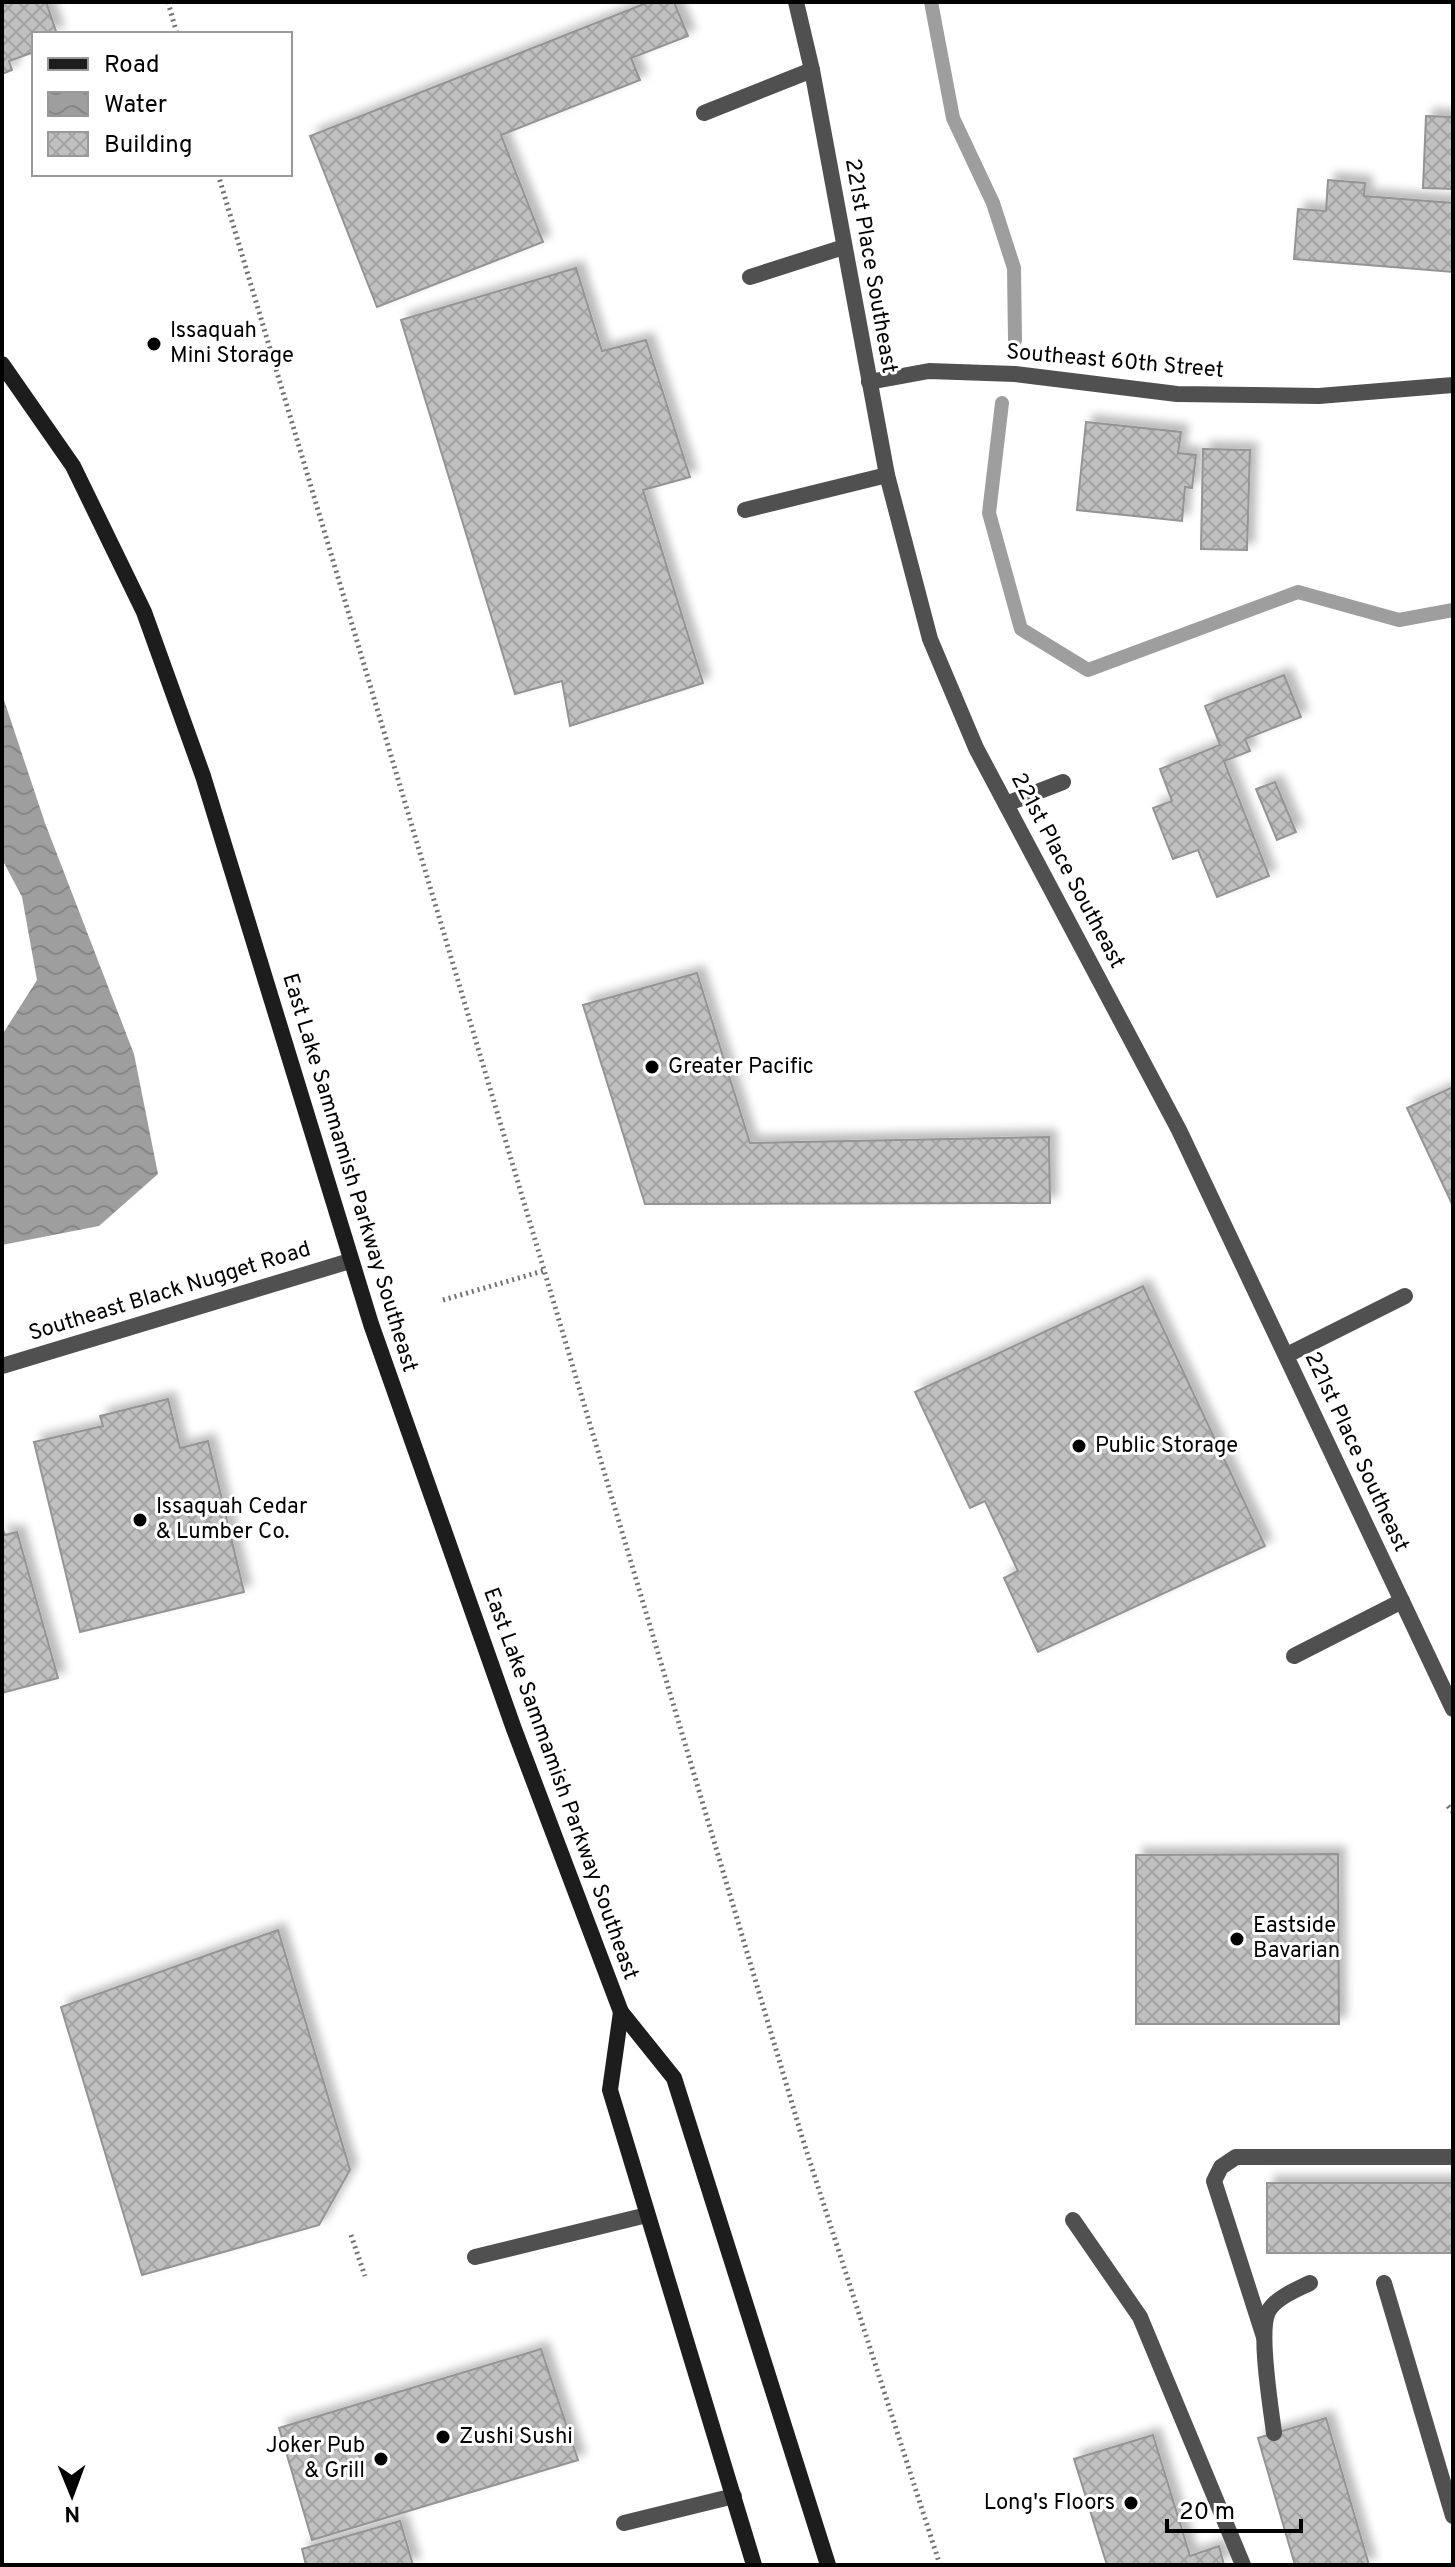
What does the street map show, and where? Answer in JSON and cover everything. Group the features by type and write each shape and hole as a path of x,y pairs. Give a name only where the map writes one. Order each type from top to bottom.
{"main road":[{"name":"East Lake Sammamish Parkway Southeast","path":"2,364 73,466 144,612 203,776 350,1261 514,1729 621,2012 674,2078 828,2565"},
{"name":"East Lake Sammamish Parkway Southeast","path":"621,2012 610,2090 754,2565"}],"street":[{"name":"221st Place Southeast","path":"796,2 812,70 887,475 930,639 956,704 1006,804 1179,1130 1453,1709"},
{"path":"704,113 812,70"},
{"path":"750,277 844,247"},
{"name":"Southeast 60th Street","path":"869,382 929,371 1015,374 1177,394 1319,396 1453,385"},
{"path":"745,510 887,475"},
{"path":"1006,804 1063,782"},
{"name":"Southeast Black Nugget Road","path":"2,1366 350,1261"},
{"path":"1287,1355 1405,1296"},
{"path":"1294,1656 1402,1601"},
{"path":"1274,2433 1264,2337 1214,2181 1221,2167 1236,2157 1453,2157"},
{"path":"475,2257 647,2215"},
{"path":"1073,2220 1140,2317 1243,2565"},
{"path":"1264,2337 1268,2312 1283,2297 1310,2283"},
{"path":"1384,2283 1453,2516"},
{"path":"624,2523 734,2496"}],"path":[{"path":"168,2 176,32"},
{"path":"219,176 802,2137 940,2565"},
{"path":"443,1300 543,1271"},
{"path":"1448,1806 1453,1812"},
{"path":"351,2235 365,2276"}],"water":[{"path":"2,694 45,823 134,1054 158,1174 99,1226 2,1245 2,1035 37,980 22,897 2,859"}],"building":[{"path":"2,2 46,2 56,32 32,32 32,53 9,61 12,70 2,74"},
{"path":"649,2 674,2 688,36 631,58 640,80 501,135 543,242 377,307 310,136"},
{"path":"1426,116 1453,117 1453,189 1423,188"},
{"path":"1328,180 1365,183 1364,196 1453,203 1453,272 1294,259 1298,209 1326,211"},
{"path":"576,268 602,351 646,340 690,477 643,490 703,683 570,726 562,681 515,694 401,320"},
{"path":"1086,422 1181,432 1178,453 1196,455 1192,488 1185,487 1182,521 1077,510"},
{"path":"1203,449 1250,450 1247,550 1201,549"},
{"path":"1284,675 1301,717 1245,739 1250,751 1224,761 1269,876 1217,897 1198,850 1173,859 1153,808 1172,801 1160,769 1220,745 1205,706"},
{"path":"1275,782 1296,832 1277,840 1256,789"},
{"path":"697,973 750,1143 1049,1137 1050,1203 645,1204 583,1005"},
{"path":"1453,1087 1453,1206 1407,1108"},
{"name":"Public Storage","path":"1143,1286 1265,1546 1038,1652 1004,1578 1018,1571 985,1501 970,1508 915,1392"},
{"name":"Issaquah Cedar & Lumber Co.","path":"168,1399 180,1448 208,1441 244,1592 80,1632 34,1442 103,1426 100,1416"},
{"path":"2,1528 5,1535 17,1532 58,1678 2,1693"},
{"name":"Eastside Bavarian","path":"1338,1854 1339,2024 1136,2024 1136,1855"},
{"path":"278,1930 350,2170 319,2225 142,2275 61,2007"},
{"path":"1267,2183 1453,2183 1453,2253 1267,2253"},
{"path":"541,2349 578,2460 312,2540 279,2428"},
{"path":"1326,2418 1369,2565 1295,2565 1258,2438"},
{"name":"Long's Floors","path":"1153,2435 1190,2556 1219,2546 1224,2565 1107,2565 1074,2459"},
{"path":"400,2521 413,2565 306,2565 302,2549"}],"waterway":[{"path":"931,2 953,118 993,203 1014,268 1015,340"},
{"path":"1002,403 989,513 1021,629 1088,670 1298,592 1399,620 1453,610"}],"place":[{"name":"Issaquah Mini Storage","path":"154,344"},
{"name":"Greater Pacific","path":"652,1067"},
{"name":"Public Storage","path":"1079,1446"},
{"name":"Issaquah Cedar & Lumber Co.","path":"140,1520"},
{"name":"Eastside Bavarian","path":"1237,1939"},
{"name":"Zushi Sushi","path":"443,2437"},
{"name":"Joker Pub & Grill","path":"381,2459"},
{"name":"Long's Floors","path":"1131,2503"}]}
